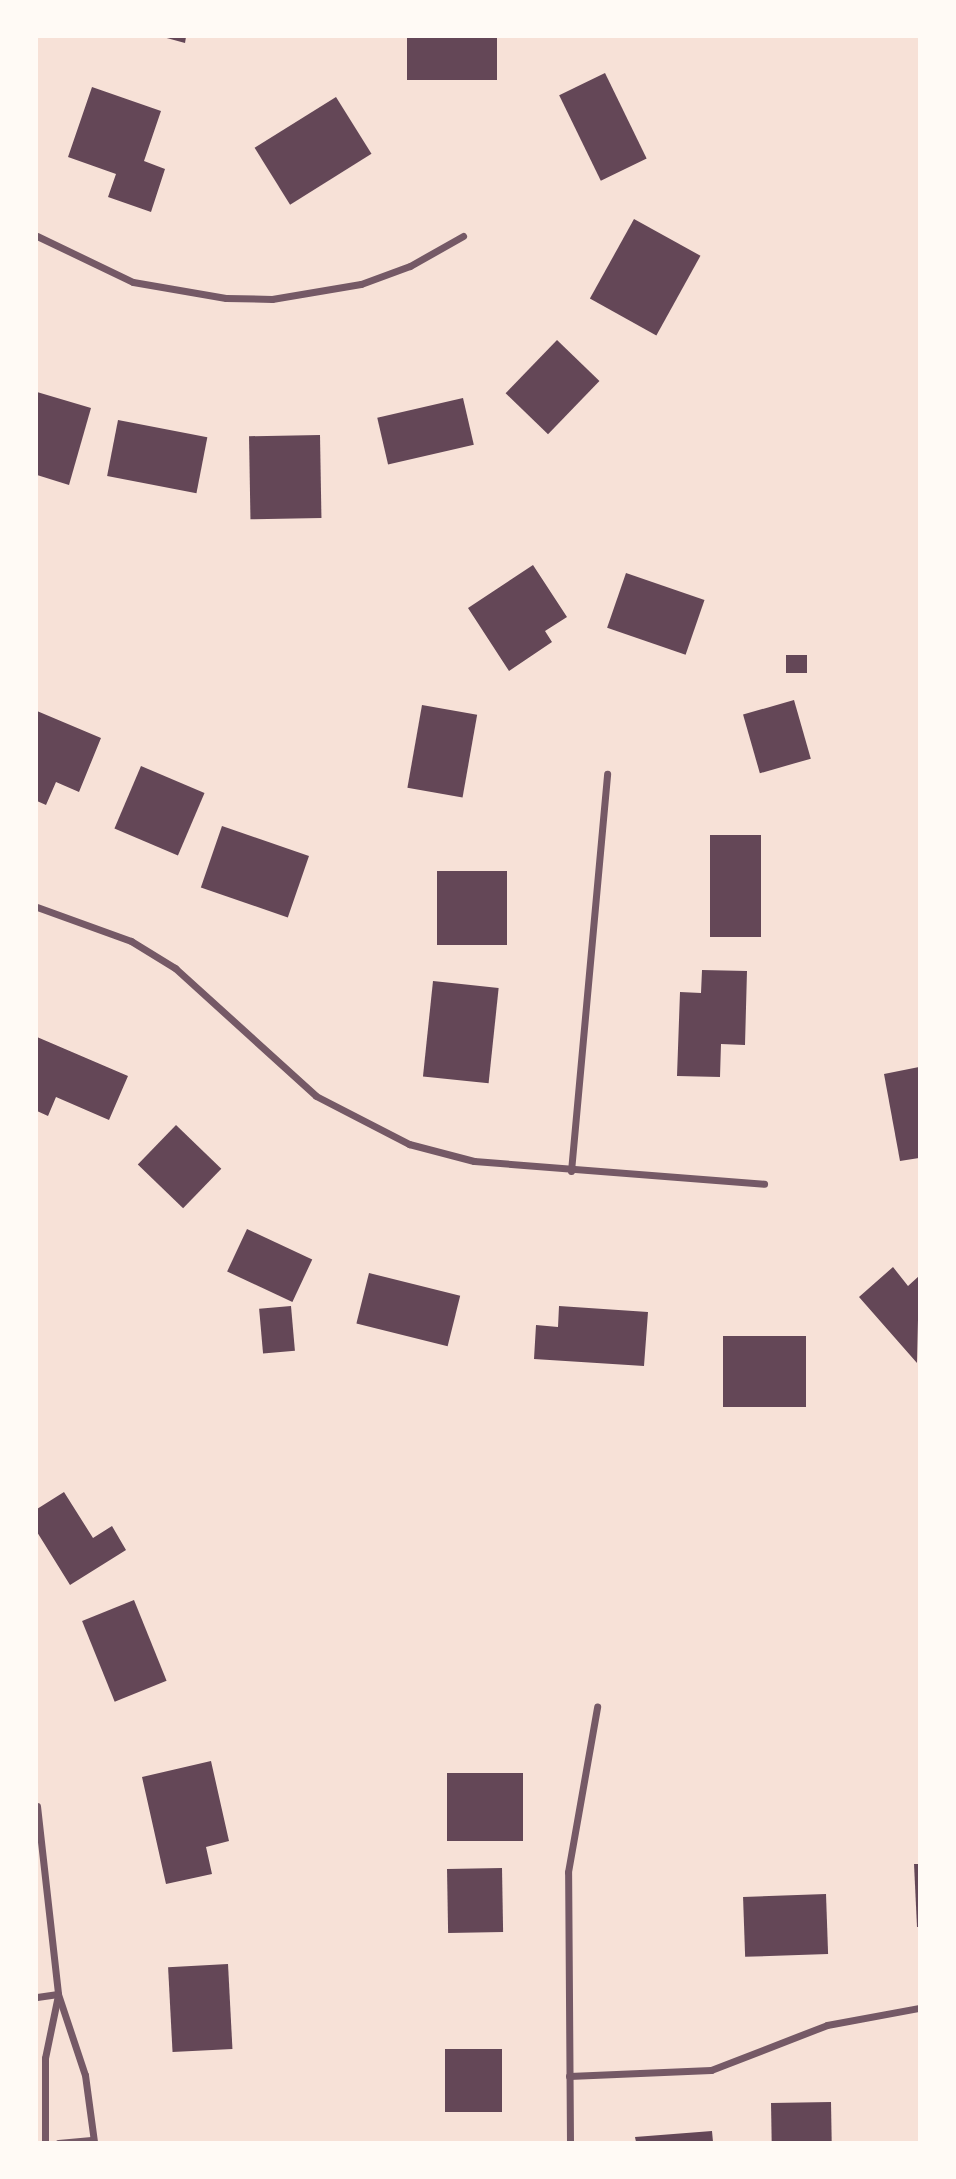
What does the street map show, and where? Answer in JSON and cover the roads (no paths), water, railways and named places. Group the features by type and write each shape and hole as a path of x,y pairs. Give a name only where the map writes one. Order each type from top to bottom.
{"street":[{"path":"37,236 133,282 226,299 272,299 361,284 410,266 463,236"},
{"path":"571,1171 607,774"},
{"path":"37,907 131,941 175,968 307,1089 359,1122 408,1144 474,1161 571,1171 764,1184"},
{"path":"570,2142 568,1872 597,1707"},
{"path":"37,1806 58,1994 85,2075 94,2141"},
{"path":"37,1997 58,1994"},
{"path":"45,2142 45,2058 58,1994"},
{"path":"569,2076 711,2070 827,2025 919,2008"}],"lane":[{"path":"58,2142 94,2141"}]}
